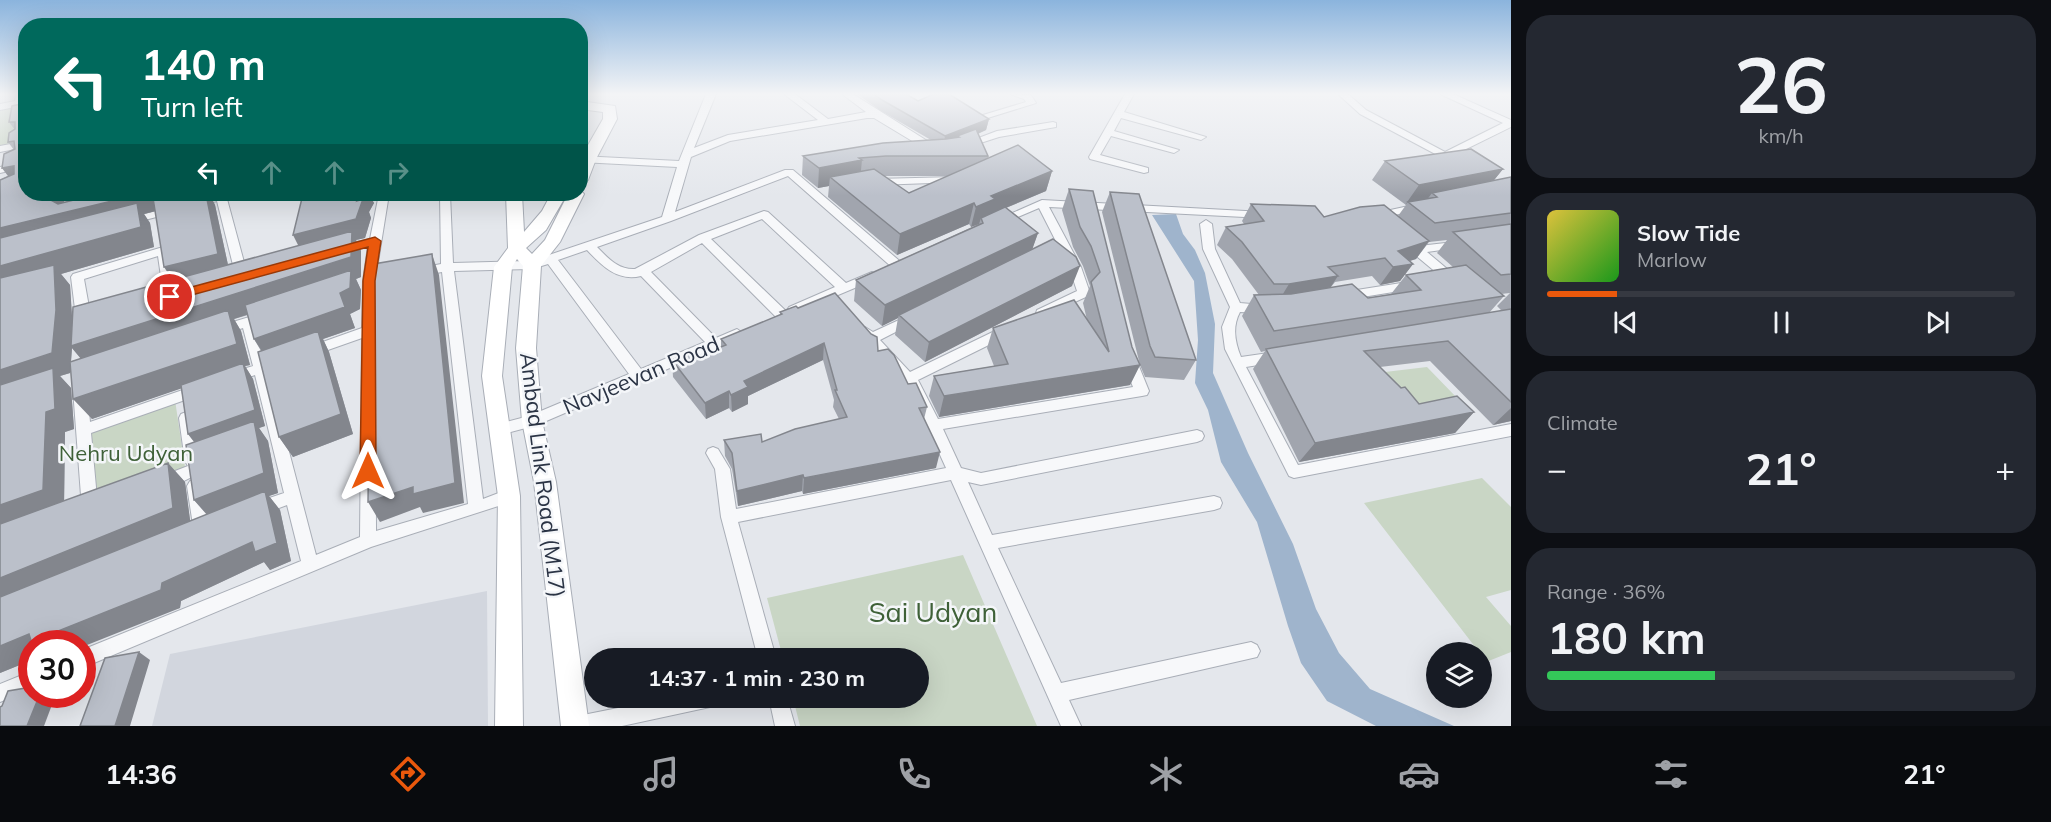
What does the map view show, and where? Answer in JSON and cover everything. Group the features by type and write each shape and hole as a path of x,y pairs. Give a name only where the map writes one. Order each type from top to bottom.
{"main road":[{"path":"588,148 603,128"},
{"path":"514,201 516,248"},
{"path":"509,726 509,496 492,376 503,267 516,248 540,226 555,201"},
{"path":"516,248 542,262 572,201"},
{"name":"Ambad Link Road (M17)","path":"542,262 526,348 532,421 545,482 576,726"}],"street":[{"path":"667,219 685,159 697,128"},
{"path":"588,155 685,159 728,138 786,128"},
{"path":"898,128 942,154"},
{"path":"993,128 1002,133"},
{"path":"919,155 942,154 1002,133 1035,128"},
{"path":"1111,128 1094,157 1144,170"},
{"path":"1168,128 1200,137"},
{"path":"1392,128 1461,165"},
{"path":"1444,156 1501,128"},
{"path":"1108,132 1174,150"},
{"path":"0,149 18,145"},
{"path":"7,172 18,149"},
{"path":"402,275 447,267 503,267 542,262 591,247 794,172 903,263 838,295 777,317 703,238"},
{"path":"864,184 883,181 963,180"},
{"path":"113,226 158,218 209,201"},
{"path":"222,201 242,277"},
{"path":"368,541 369,282 383,201"},
{"path":"445,201 447,267 476,508"},
{"path":"908,379 1084,293 1075,267 1058,247 1042,203"},
{"path":"991,225 1042,203 1094,211 1276,216"},
{"path":"1430,205 1370,216 1417,250 1440,281"},
{"path":"591,247 620,272 634,275 703,238 764,214 838,295"},
{"path":"1206,224 1209,249 1236,307"},
{"path":"331,252 375,241"},
{"path":"1417,250 1476,241"},
{"path":"86,326 83,307 71,279 162,246 165,299 191,291"},
{"path":"542,262 638,376"},
{"path":"643,271 714,344"},
{"path":"1333,298 1440,281 1466,291"},
{"path":"1236,307 1278,308"},
{"path":"1236,307 1229,315 1230,348 1294,472 1511,430"},
{"path":"206,335 281,310"},
{"path":"871,339 925,312"},
{"path":"248,321 261,368 271,431 293,496 310,565"},
{"path":"855,321 917,388 1071,726"},
{"name":"Navjeevan Road","path":"500,429 532,421 753,328"},
{"path":"83,430 369,331"},
{"path":"934,425 1142,391 1131,367 1126,344"},
{"path":"1237,363 1295,354"},
{"path":"68,381 79,378 89,509"},
{"path":"182,395 196,462 197,534 222,524"},
{"path":"729,517 956,473 981,479 1197,436"},
{"path":"713,453 722,469 729,517 764,648"},
{"path":"152,486 196,462"},
{"path":"242,516 293,496"},
{"path":"96,653 368,541 509,496"},
{"path":"987,543 1214,503"},
{"path":"1056,693 1251,651"},
{"path":"0,693 18,686"},
{"path":"576,726 662,708"},
{"path":"780,708 785,726"}],"shaded area":[{"path":"487,591 488,726 152,726 170,654"}],"green space":[{"path":"0,128 17,128 14,146 0,149"},
{"path":"1427,367 1459,400 1403,418 1360,375"},
{"name":"Nehru Udyan","path":"175,400 185,467 94,502 90,430"},
{"path":"1482,478 1511,507 1511,590 1486,597 1511,626 1511,652 1492,660 1492,642 1471,642 1364,503"},
{"name":"Sai Udyan","path":"963,555 1037,726 800,726 796,708 929,708 929,648 780,648 767,598"}],"water":[{"path":"1176,214 1183,234 1195,250 1205,273 1215,324 1213,373 1248,453 1293,544 1316,609 1339,653 1370,689 1454,726 1376,726 1327,701 1301,663 1257,522 1221,462 1208,410 1195,383 1198,340 1194,281 1152,215"}],"building":[{"path":"18,128 18,201 53,201 58,204 70,201 112,201 0,228 0,180 14,174 14,166 2,168 4,154 15,149 14,141 8,142 9,133"},
{"path":"931,128 966,128 945,136"},
{"path":"976,129 988,156 886,156 859,158 862,160 819,168 803,156 883,143 959,137 957,136"},
{"path":"1018,145 1052,171 991,196 995,199 976,207 974,203 900,234 830,177 874,169 909,193"},
{"path":"1471,149 1503,169 1419,185 1385,161"},
{"path":"1511,177 1511,213 1435,223 1408,202 1437,197 1432,193"},
{"path":"1069,189 1093,191 1132,347 1140,365 944,396 934,376 1008,364 993,328 1074,300 1109,352 1091,282 1100,272 1091,246 1080,227"},
{"path":"1110,192 1139,194 1196,360 1155,357 1150,346"},
{"path":"153,201 207,201 218,254 164,267"},
{"path":"301,201 362,201 356,219 293,235"},
{"path":"137,203 141,227 0,266 0,238"},
{"path":"1251,204 1315,206 1324,217 1360,207 1384,205 1429,241 1398,251 1413,264 1393,267 1385,258 1328,267 1338,276 1289,284 1274,284 1242,242 1226,227 1264,221"},
{"path":"1005,207 1038,233 885,305 856,280 983,223 981,218"},
{"path":"1511,224 1511,274 1501,275 1453,232"},
{"path":"352,231 351,257 71,346 73,307"},
{"path":"1053,239 1076,257 1080,266 929,342 899,315"},
{"path":"432,254 455,483 413,494 413,487 368,502 371,278 368,280 368,265"},
{"path":"54,265 56,310 52,353 0,370 0,278"},
{"path":"1466,265 1504,296 1274,331 1254,295 1291,294 1352,284 1368,298 1421,290 1406,275"},
{"path":"351,270 350,288 340,293 345,307 254,339 245,305"},
{"path":"835,293 871,334 877,337 878,351 888,349 894,355 908,384 916,383 927,407 919,408 940,452 804,478 803,475 737,491 732,453 724,440 761,434 762,442 795,429 847,417 835,390 837,390 824,343 744,381 748,387 731,395 729,391 705,403 672,360 691,351 696,357 726,345 721,339 782,314 780,312 796,306 798,308"},
{"path":"1511,309 1511,402 1448,341 1364,351 1401,388 1405,387 1419,404 1457,396 1474,412 1315,443 1266,349"},
{"path":"228,310 237,344 73,399 70,362"},
{"path":"318,331 341,414 279,437 258,352"},
{"path":"243,363 255,410 188,434 181,385"},
{"path":"53,368 55,409 46,412 43,490 0,505 0,385"},
{"path":"254,421 264,473 194,500 186,445"},
{"path":"168,463 173,508 0,578 0,524"},
{"path":"265,491 277,543 255,552 252,542 162,583 161,590 61,630 18,630 18,639 0,646 0,597"},
{"path":"139,652 115,726 80,726 87,708 96,708 96,682 105,658"},
{"path":"18,689 18,708 34,708 27,726 0,726 0,707 8,691"}],"route":[{"path":"170,297 375,241 369,281 368,471"}]}
